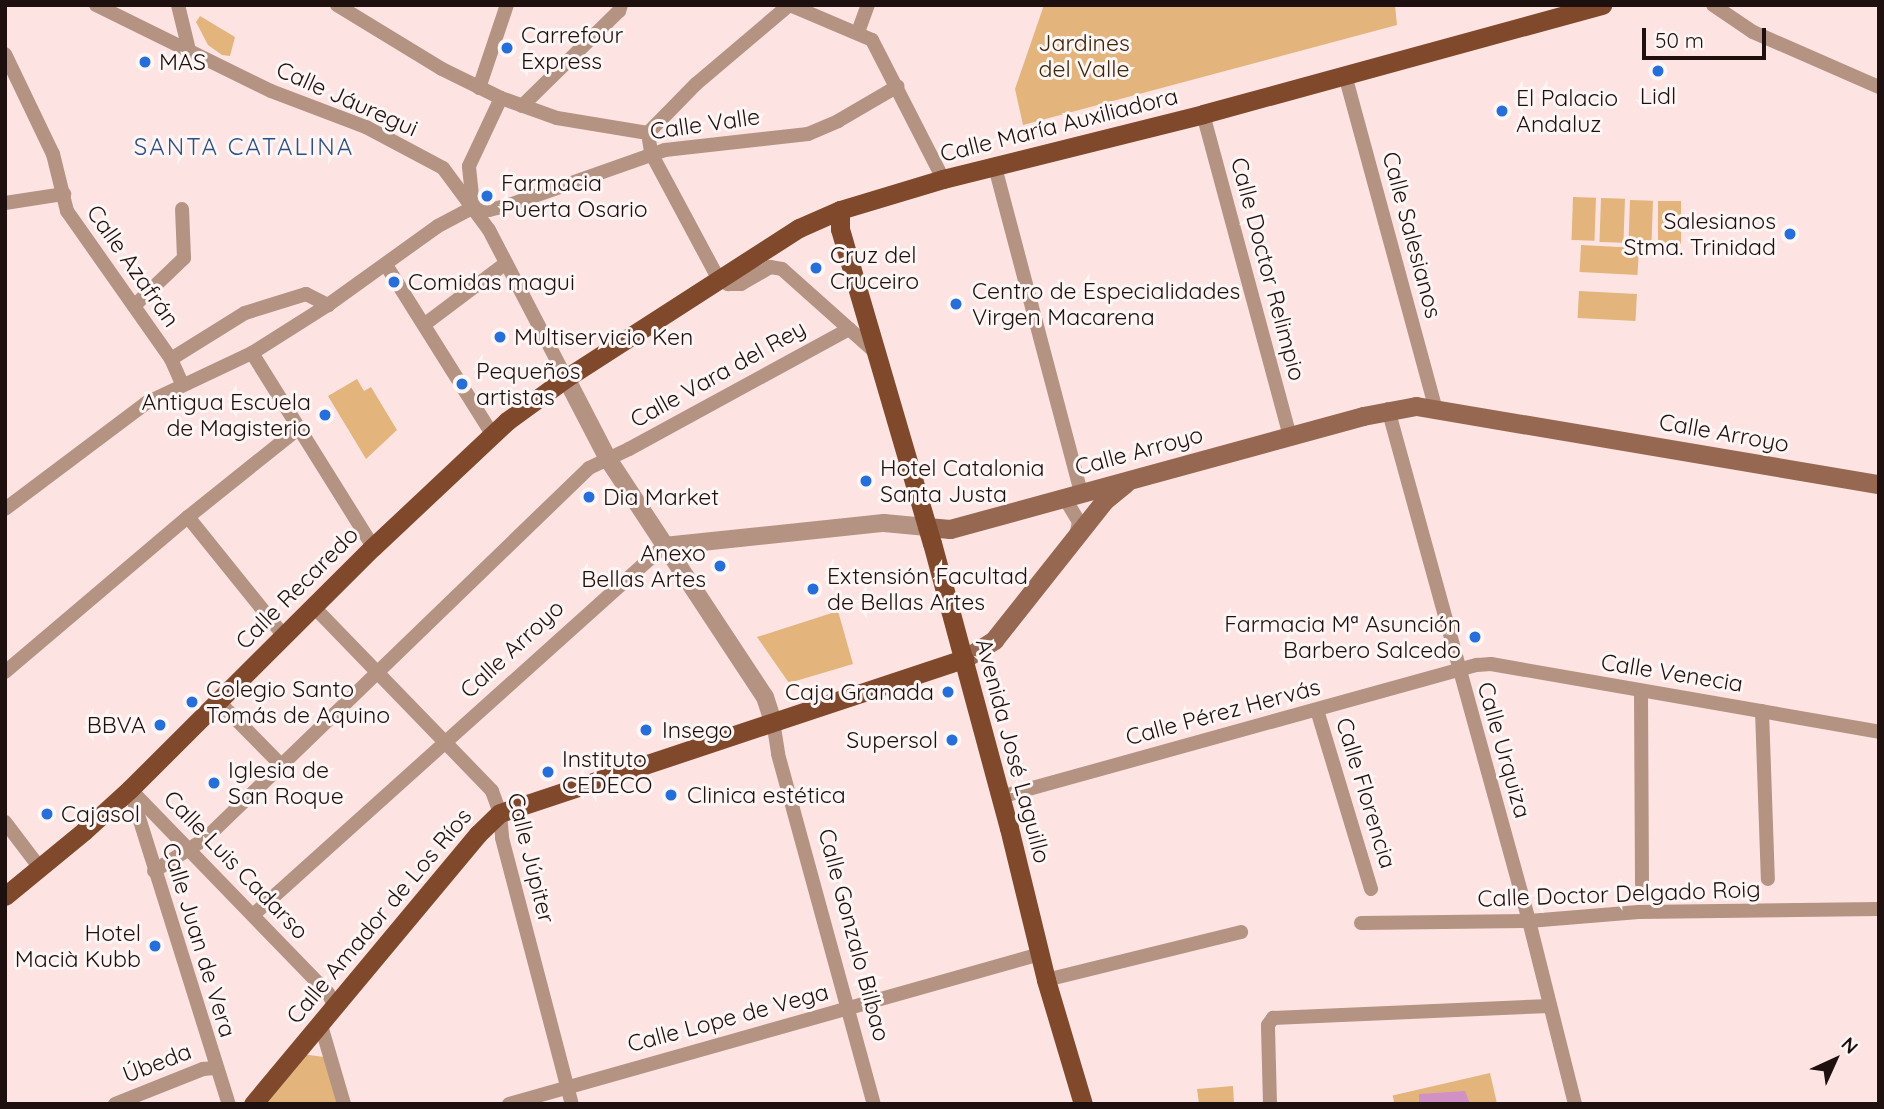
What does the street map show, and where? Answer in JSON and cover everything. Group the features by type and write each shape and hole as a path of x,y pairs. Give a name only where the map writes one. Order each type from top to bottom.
{"main road":[{"name":"Calle María Auxiliadora","path":"566,378 718,278 766,258 799,228 840,220 943,179 1203,114 1602,5"},
{"name":"Avenida José Laguillo","path":"840,220 875,352 964,659 1046,980 1083,1104"},
{"name":"Calle Recaredo","path":"5,896 40,869 130,789 373,547 492,434 566,378"},
{"name":"Calle Arroyo","path":"927,527 950,529 1388,410 1435,407 1879,484"},
{"path":"964,659 994,640 1105,500 1136,477"},
{"name":"Calle Amador de Los Ríos","path":"253,1104 478,834 500,813 964,659"}],"street":[{"name":"Calle Jáuregui","path":"96,5 271,91 366,127 443,168 473,207 506,263 566,378"},
{"path":"178,5 189,50"},
{"path":"337,5 479,88 501,98 557,118 648,133"},
{"path":"479,88 508,5"},
{"path":"648,133 696,84 790,5 872,40 898,86 943,179"},
{"path":"858,32 868,5"},
{"path":"1713,5 1753,32 1879,87"},
{"path":"522,106 624,7"},
{"name":"Calle Azafrán","path":"5,54 53,154 66,208 171,359 182,384"},
{"name":"Calle Salesianos","path":"1345,75 1435,407"},
{"name":"Calle Valle","path":"473,207 489,211 509,205 651,153 808,134 838,121 898,86"},
{"path":"5,509 146,403 252,353 328,305 438,226 473,207 469,166 501,98"},
{"name":"Calle Doctor Relimpio","path":"1203,114 1290,436"},
{"path":"648,133 651,153 718,278"},
{"path":"995,167 1079,522 1076,536"},
{"path":"5,203 64,194"},
{"path":"134,306 184,258 182,209"},
{"path":"766,258 788,273 875,352"},
{"name":"Calle María Auxiliadora","path":"718,278 728,284 741,284 766,258"},
{"path":"425,324 506,263"},
{"path":"386,265 492,434"},
{"path":"171,359 245,313 306,293 328,305"},
{"name":"Calle Vara del Rey","path":"154,871 191,850 282,766 589,468 849,329"},
{"path":"252,353 373,547"},
{"name":"Calle Gonzalo Bilbao","path":"566,378 608,459 765,698 774,721 778,754 874,1104"},
{"name":"Calle Urquiza","path":"1388,410 1529,921 1575,1104"},
{"path":"5,673 188,517 299,428"},
{"path":"188,517 284,636"},
{"name":"Calle Arroyo","path":"253,915 664,546 884,523 927,527"},
{"name":"Calle Júpiter","path":"313,606 492,791 500,813 502,838 572,1104"},
{"name":"Calle Venecia","path":"1458,671 1491,664 1641,693 1879,732"},
{"name":"Calle Pérez Hervás","path":"1000,797 1458,671"},
{"path":"1641,693 1642,884"},
{"path":"218,701 282,766"},
{"name":"Calle Florencia","path":"1317,710 1371,889"},
{"path":"1762,711 1768,879"},
{"name":"Calle Luis Cadarso","path":"130,789 328,993 334,1005"},
{"name":"Calle Juan de Vera","path":"130,789 215,1068 229,1104"},
{"path":"5,822 40,869"},
{"name":"Calle Doctor Delgado Roig","path":"1361,922 1529,921 1643,912 1879,909"},
{"path":"1046,980 1241,932"},
{"name":"Calle Lope de Vega","path":"509,1104 1040,954"},
{"path":"1270,1104 1268,1025 1273,1018 1550,1006"},
{"path":"320,1022 344,1104"},
{"name":"Úbeda","path":"115,1104 203,1069 215,1068"}],"green space":[{"name":"Jardines del Valle","path":"1044,5 1395,5 1397,25 1023,125 1015,89"},
{"path":"200,16 235,37 230,56 222,55 208,45 196,22"},
{"path":"1573,197 1596,198 1594,241 1571,240"},
{"path":"1601,198 1625,199 1623,243 1599,242"},
{"path":"1630,200 1653,201 1651,244 1628,243"},
{"path":"1658,201 1681,201 1681,244 1658,244"},
{"path":"1581,245 1639,248 1638,275 1580,272"},
{"path":"1579,291 1637,294 1636,321 1578,318"},
{"path":"357,379 364,391 371,387 397,430 366,459 328,396"},
{"path":"838,611 853,664 789,683 757,637"},
{"path":"302,1054 324,1057 337,1104 260,1104"},
{"path":"1490,1073 1497,1104 1395,1104 1393,1095"},
{"path":"1233,1086 1234,1104 1199,1104 1197,1089"}],"shaded area":[{"path":"1465,1091 1470,1104 1419,1104 1419,1094"}],"place":[{"name":"Carrefour Express","path":"507,48"},
{"name":"MAS","path":"145,62"},
{"name":"Lidl","path":"1658,71"},
{"name":"El Palacio Andaluz","path":"1502,111"},
{"name":"Farmacia Puerta Osario","path":"487,196"},
{"name":"Salesianos Stma. Trinidad","path":"1790,234"},
{"name":"Cruz del Cruceiro","path":"816,268"},
{"name":"Comidas magui","path":"394,282"},
{"name":"Centro de Especialidades Virgen Macarena","path":"956,304"},
{"name":"Multiservicio Ken","path":"500,337"},
{"name":"Pequeños artistas","path":"462,384"},
{"name":"Antigua Escuela de Magisterio","path":"325,415"},
{"name":"Hotel Catalonia Santa Justa","path":"866,481"},
{"name":"Dia Market","path":"589,497"},
{"name":"Anexo Bellas Artes","path":"720,566"},
{"name":"Extensión Facultad de Bellas Artes","path":"813,589"},
{"name":"Farmacia Mª Asunción Barbero Salcedo","path":"1475,637"},
{"name":"Caja Granada","path":"948,692"},
{"name":"Colegio Santo Tomás de Aquino","path":"192,702"},
{"name":"BBVA","path":"160,725"},
{"name":"Insego","path":"646,730"},
{"name":"Supersol","path":"952,740"},
{"name":"Instituto CEDECO","path":"548,772"},
{"name":"Iglesia de San Roque","path":"214,783"},
{"name":"Clinica estética","path":"671,795"},
{"name":"Cajasol","path":"47,814"},
{"name":"Hotel Macià Kubb","path":"155,946"}],"district":[{"name":"SANTA CATALINA","path":"244,147"}]}
